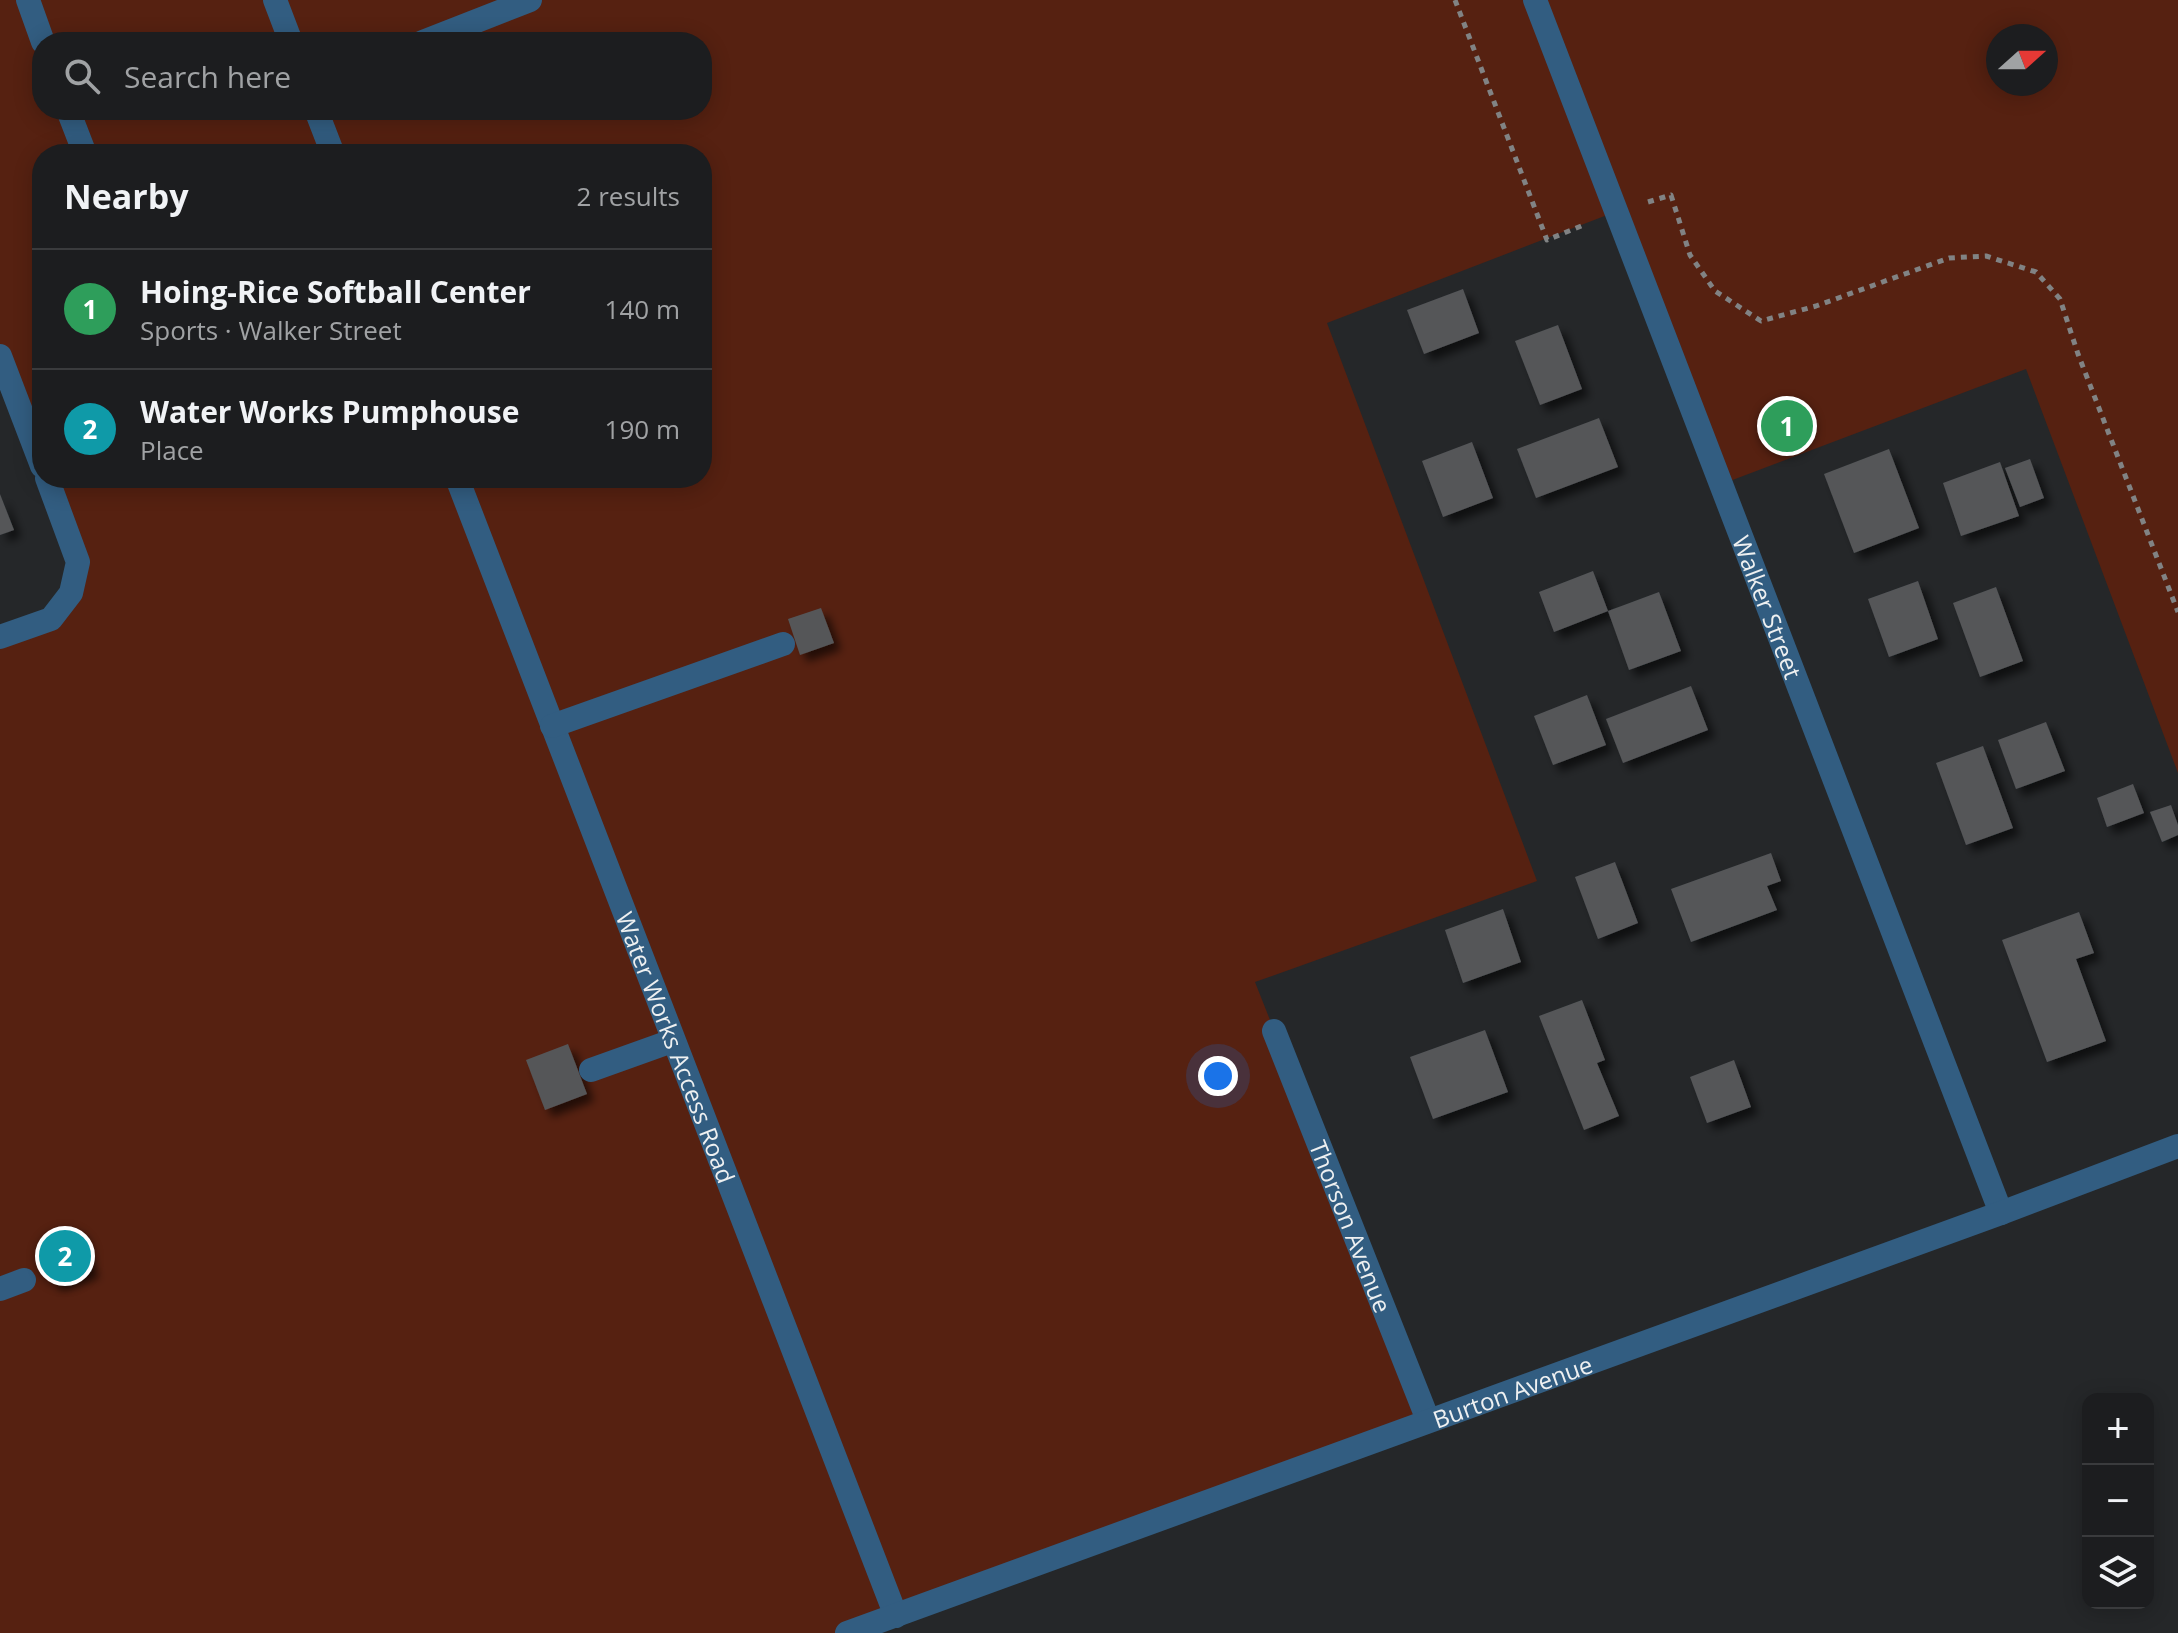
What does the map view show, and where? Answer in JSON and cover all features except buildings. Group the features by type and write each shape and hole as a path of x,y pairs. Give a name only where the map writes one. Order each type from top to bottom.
{"street":[{"path":"28,0 39,32"},
{"path":"275,0 287,32"},
{"path":"448,32 530,0"},
{"name":"Walker Street","path":"1535,0 2001,1213"},
{"path":"72,120 81,144"},
{"path":"320,120 329,144"},
{"path":"0,356 32,440"},
{"path":"0,637 51,619 71,593 78,562 51,488"},
{"name":"Water Works Access Road","path":"461,488 896,1616"},
{"path":"552,726 783,644"},
{"name":"Thorson Avenue","path":"1274,1031 1428,1420"},
{"path":"591,1070 672,1041"},
{"name":"Burton Avenue","path":"847,1633 2178,1146"},
{"path":"0,1289 24,1280"}],"path":[{"path":"1455,0 1547,240 1615,212 1671,195 1690,255 1715,291 1761,321 1816,306 1949,258 1986,256 2036,272 2060,299 2078,354 2178,612"}],"shaded area":[{"path":"0,0 2178,0 2178,773 2026,369 1722,484 1615,212 1327,323 1537,881 1255,982 1428,1420 847,1633 0,1633 0,637 51,619 78,561 51,488 712,488 712,144 32,144 32,440 0,356"}],"place":[{"name":"Hoing-Rice Softball Center","path":"1787,426"},
{"name":"Water Works Pumphouse","path":"65,1256"}]}
